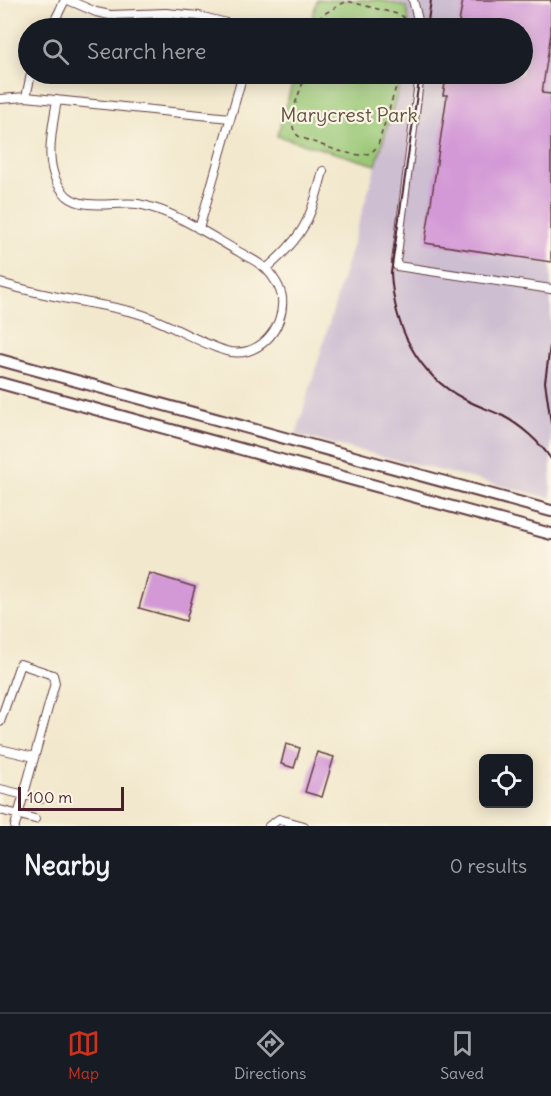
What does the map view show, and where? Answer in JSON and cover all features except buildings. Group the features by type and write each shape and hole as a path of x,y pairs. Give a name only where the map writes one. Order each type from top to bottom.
{"highway":[{"path":"0,360 551,510"},
{"path":"0,383 551,534"}],"street":[{"path":"57,18 67,0 110,15 166,13 207,18"},
{"path":"414,0 418,18"},
{"path":"26,97 29,84"},
{"path":"199,229 240,84"},
{"path":"419,84 397,266 551,289"},
{"path":"0,99 26,97 230,118"},
{"path":"0,283 146,316 236,354 253,350 265,343 275,330 282,298 277,284 266,269 199,229 166,213 139,204 95,204 76,201 68,197 53,171 51,155 51,135 57,100"},
{"path":"266,269 297,239 313,211 322,171"},
{"path":"0,722 20,664 53,675 55,683 15,826"},
{"path":"0,749 34,757"},
{"path":"0,789 41,799"},
{"path":"0,810 35,819"},
{"path":"269,826 279,819 304,826"}],"path":[{"path":"321,18 347,1 401,15 404,18"},
{"path":"303,84 292,117 293,132 300,137 365,155 378,145 397,84"}],"shaded area":[{"path":"380,0 551,0 551,498 296,435 400,84 533,84 533,18 409,18 407,7"}],"green space":[{"path":"317,0 380,0 407,7 409,18 312,18"},
{"name":"Marycrest Park","path":"292,84 400,84 376,165 277,136"}],"railway":[{"path":"428,18 431,0"},
{"path":"419,84 391,273 393,293 403,330 421,362 447,389 516,424 529,434 551,459"},
{"path":"551,339 545,382 551,423"}]}
